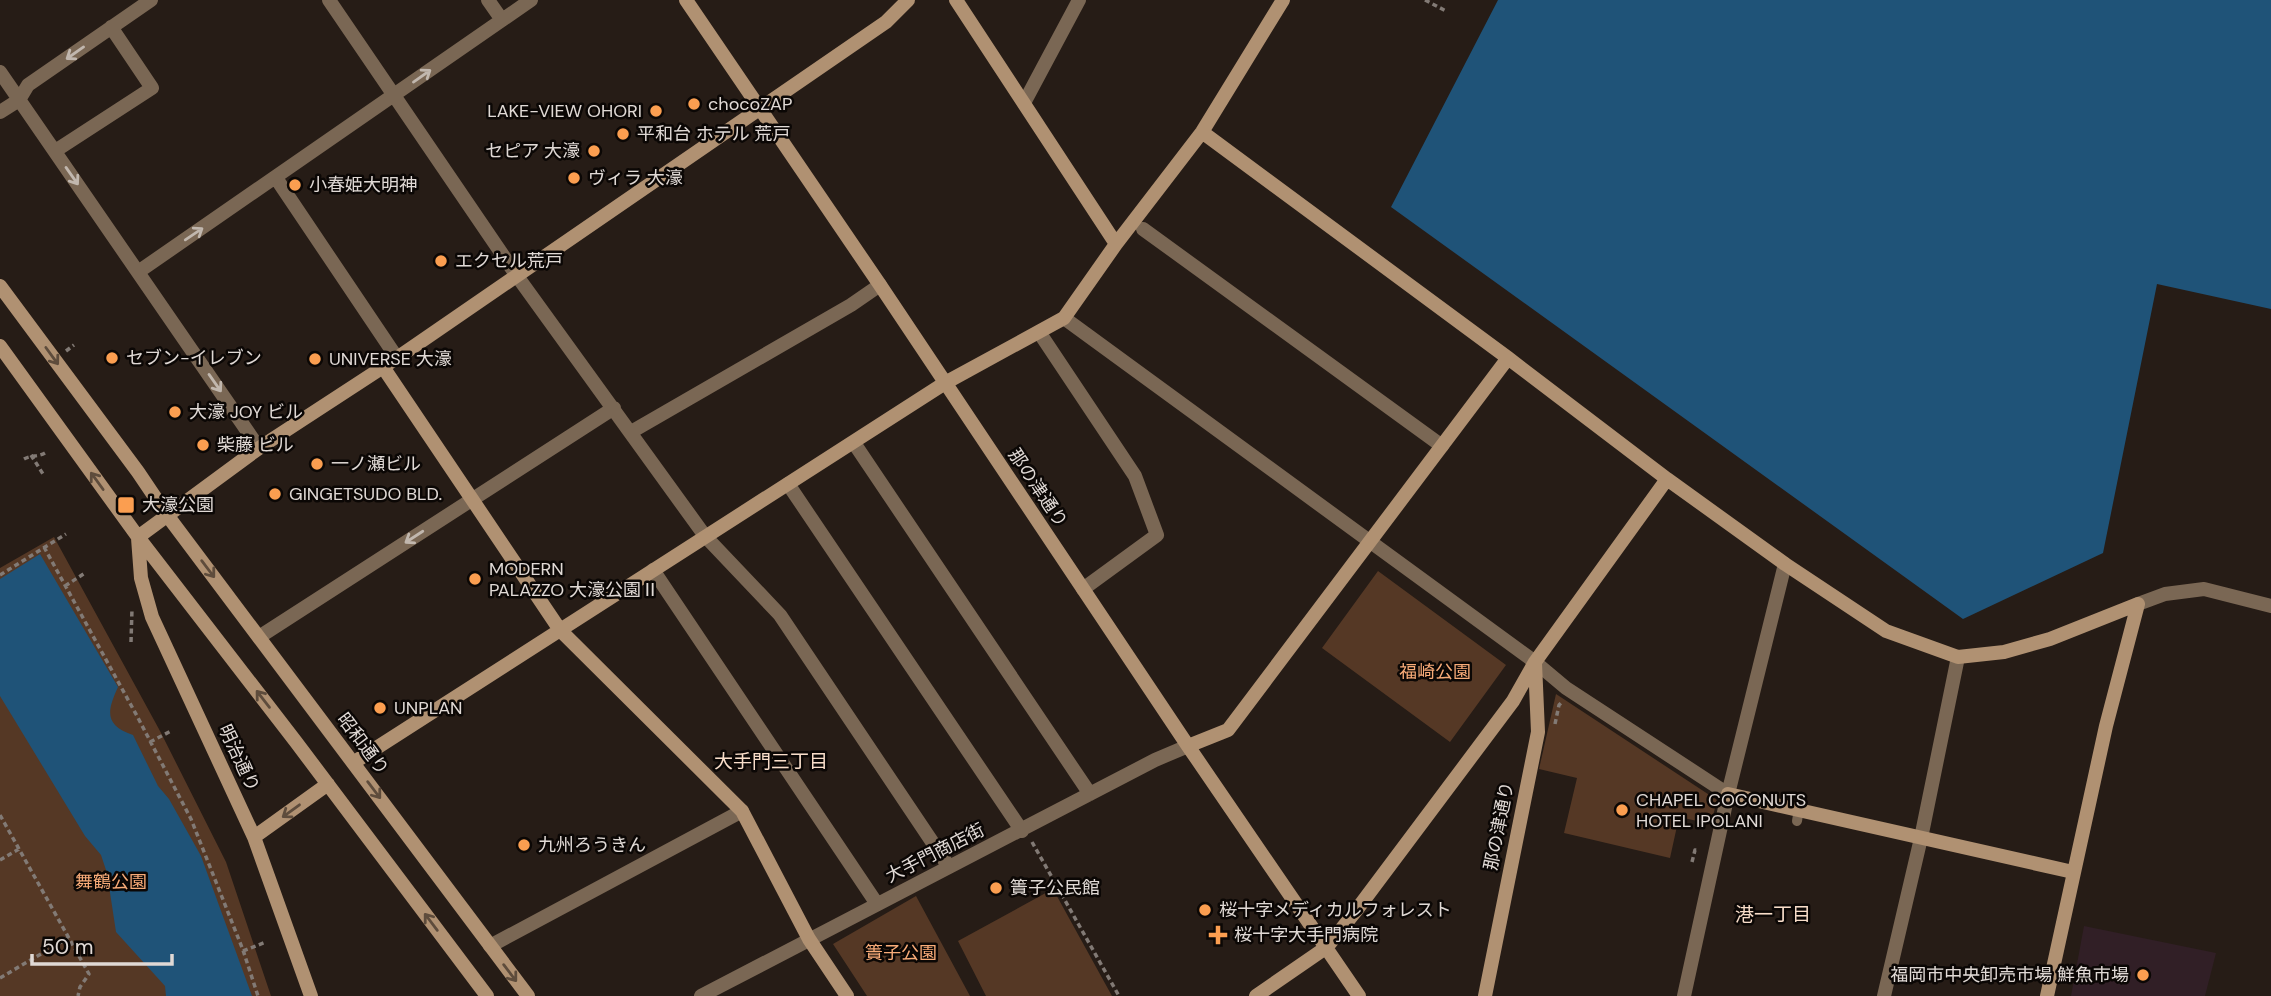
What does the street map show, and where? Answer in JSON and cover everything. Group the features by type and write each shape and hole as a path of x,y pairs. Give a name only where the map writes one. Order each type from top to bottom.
{"street":[{"path":"0,112 19,100 28,85 151,0"},
{"path":"329,0 517,276 705,536 780,615 949,867"},
{"path":"488,0 502,20"},
{"path":"138,272 530,0"},
{"name":"那の津通り","path":"686,0 1359,996"},
{"path":"138,537 260,448 397,358 886,22 908,0"},
{"path":"956,0 1116,243"},
{"path":"1024,103 1079,0"},
{"path":"353,763 945,383 1064,318 1116,243 1202,132 1283,0"},
{"path":"55,151 152,88 111,27"},
{"path":"0,72 260,448"},
{"path":"1202,132 1667,479 1785,564 1886,631 1958,657 2004,652 2050,639 2165,594 2204,589 2271,606"},
{"path":"276,178 397,358"},
{"path":"1143,229 1442,446"},
{"path":"631,432 851,305 880,285"},
{"path":"0,286 167,515"},
{"path":"1064,318 1535,662 1566,688 1728,794 2073,872"},
{"path":"1039,332 1135,476 1157,535 1083,589"},
{"path":"0,346 138,537 487,996"},
{"path":"1188,746 1228,730 1508,358"},
{"path":"383,367 560,630 742,811 808,939 847,996"},
{"path":"258,637 614,408"},
{"path":"853,443 1090,794"},
{"path":"1256,996 1327,947 1513,701 1535,662 1667,479"},
{"path":"788,484 1026,834"},
{"name":"昭和通り","path":"167,515 528,996"},
{"name":"明治通り","path":"138,537 141,578 152,617 254,837 310,996"},
{"path":"1684,996 1728,794 1785,564"},
{"path":"653,570 877,904"},
{"path":"2047,996 2106,726 2138,604"},
{"path":"1884,996 1921,838 1958,657"},
{"name":"那の津通り","path":"1485,996 1538,732 1535,662"},
{"name":"大手門商店街","path":"701,996 949,867 1026,834 1090,794 1188,746"},
{"path":"254,837 328,784"},
{"path":"490,946 742,811"}],"path":[{"path":"1425,0 1446,11"},
{"path":"64,352 74,345"},
{"path":"24,459 45,453"},
{"path":"32,455 43,474"},
{"path":"0,575 66,534"},
{"path":"44,547 191,819 258,996"},
{"path":"65,586 86,573"},
{"path":"131,642 132,601"},
{"path":"150,742 171,731"},
{"path":"0,815 89,974 80,987 78,996"},
{"path":"1026,834 1119,996"},
{"path":"0,860 19,849"},
{"path":"0,978 68,937"},
{"path":"243,951 267,942"}],"shaded area":[{"name":"福岡市中央卸売市場 鮮魚市場","path":"2084,926 2216,953 2205,996 2071,996"}],"green space":[{"name":"舞鶴公園","path":"54,537 160,731 226,862 271,996 0,996 0,568"},
{"name":"福崎公園","path":"1378,571 1506,665 1450,742 1322,648"},
{"path":"1556,694 1717,800 1711,824 1679,817 1670,858 1564,833 1577,778 1539,769"},
{"path":"1053,889 1112,996 986,996 958,941"},
{"name":"簀子公園","path":"916,896 970,996 867,996 833,944"}],"water":[{"path":"1498,0 2271,0 2271,309 2157,284 2103,553 1963,619 1391,207"},
{"path":"40,554 118,687 110,710 113,722 133,735 158,786 169,799 201,856 252,996 166,996 165,986 116,932 107,873 101,855 85,836 0,696 0,579"}],"place":[{"name":"chocoZAP","path":"694,104"},
{"name":"LAKE-VIEW OHORI","path":"656,111"},
{"name":"平和台 ホテル 荒戸","path":"623,134"},
{"name":"セピア 大濠","path":"594,151"},
{"name":"ヴィラ 大濠","path":"574,178"},
{"name":"小春姫大明神","path":"295,185"},
{"name":"エクセル荒戸","path":"441,261"},
{"name":"セブン-イレブン","path":"112,358"},
{"name":"UNIVERSE 大濠","path":"315,359"},
{"name":"大濠 JOY ビル","path":"175,412"},
{"name":"柴藤 ビル","path":"203,445"},
{"name":"一ノ瀬ビル","path":"317,464"},
{"name":"GINGETSUDO BLD.","path":"275,494"},
{"name":"大濠公園","path":"126,505"},
{"name":"MODERN PALAZZO 大濠公園Ⅱ","path":"475,579"},
{"name":"UNPLAN","path":"380,708"},
{"name":"CHAPEL COCONUTS HOTEL IPOLANI","path":"1622,810"},
{"name":"九州ろうきん","path":"524,845"},
{"name":"簀子公民館","path":"996,888"},
{"name":"桜十字メディカルフォレスト","path":"1205,910"},
{"name":"桜十字大手門病院","path":"1218,935"},
{"name":"福岡市中央卸売市場 鮮魚市場","path":"2143,975"}],"district":[{"name":"大手門三丁目","path":"771,761"},
{"name":"港一丁目","path":"1773,914"}]}
